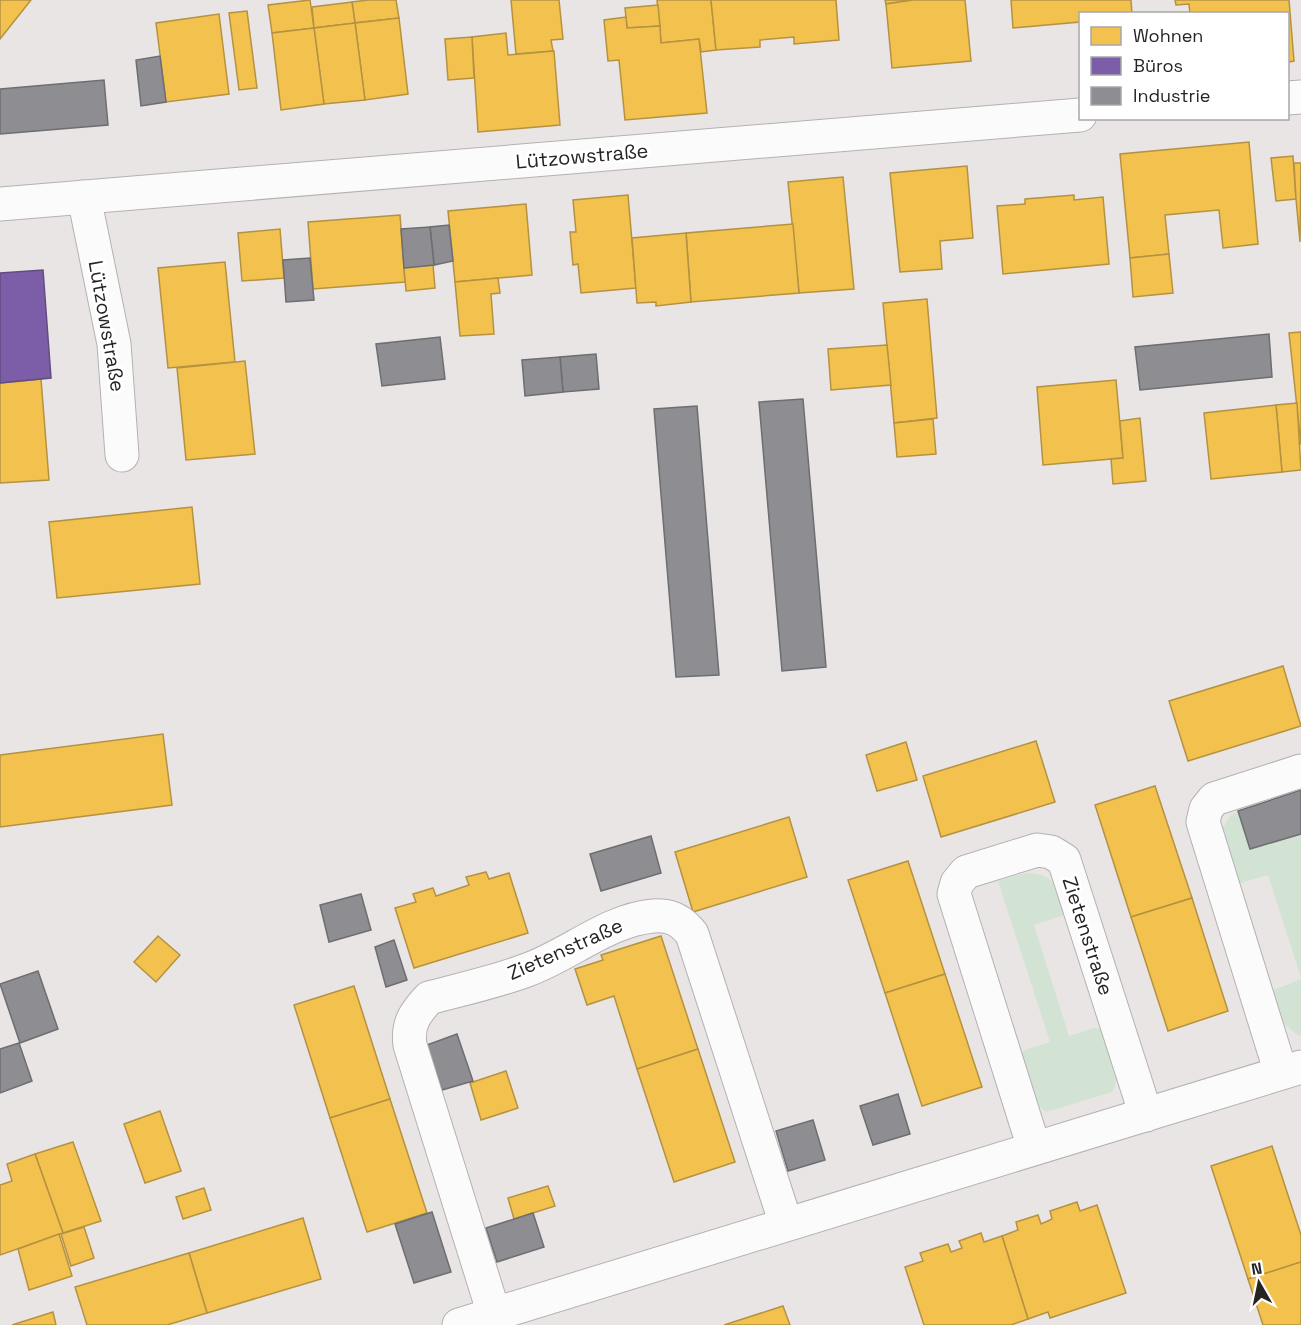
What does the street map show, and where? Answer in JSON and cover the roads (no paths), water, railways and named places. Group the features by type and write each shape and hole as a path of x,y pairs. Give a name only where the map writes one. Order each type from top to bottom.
{"street":[{"name":"Lützowstraße","path":"0,204 1079,115"},
{"name":"Lützowstraße","path":"84,197 114,344 122,455"},
{"path":"459,1325 1291,1070 1203,822 1206,809 1214,799 1301,771"},
{"name":"Zietenstraße","path":"1034,1148 954,894 957,883 966,872 1037,850 1051,852 1064,860 1146,1115"},
{"name":"Zietenstraße","path":"494,1314 410,1045 408,1028 418,1010 429,998 527,970 629,921 654,916 670,916 683,923 692,934 786,1224"}]}
